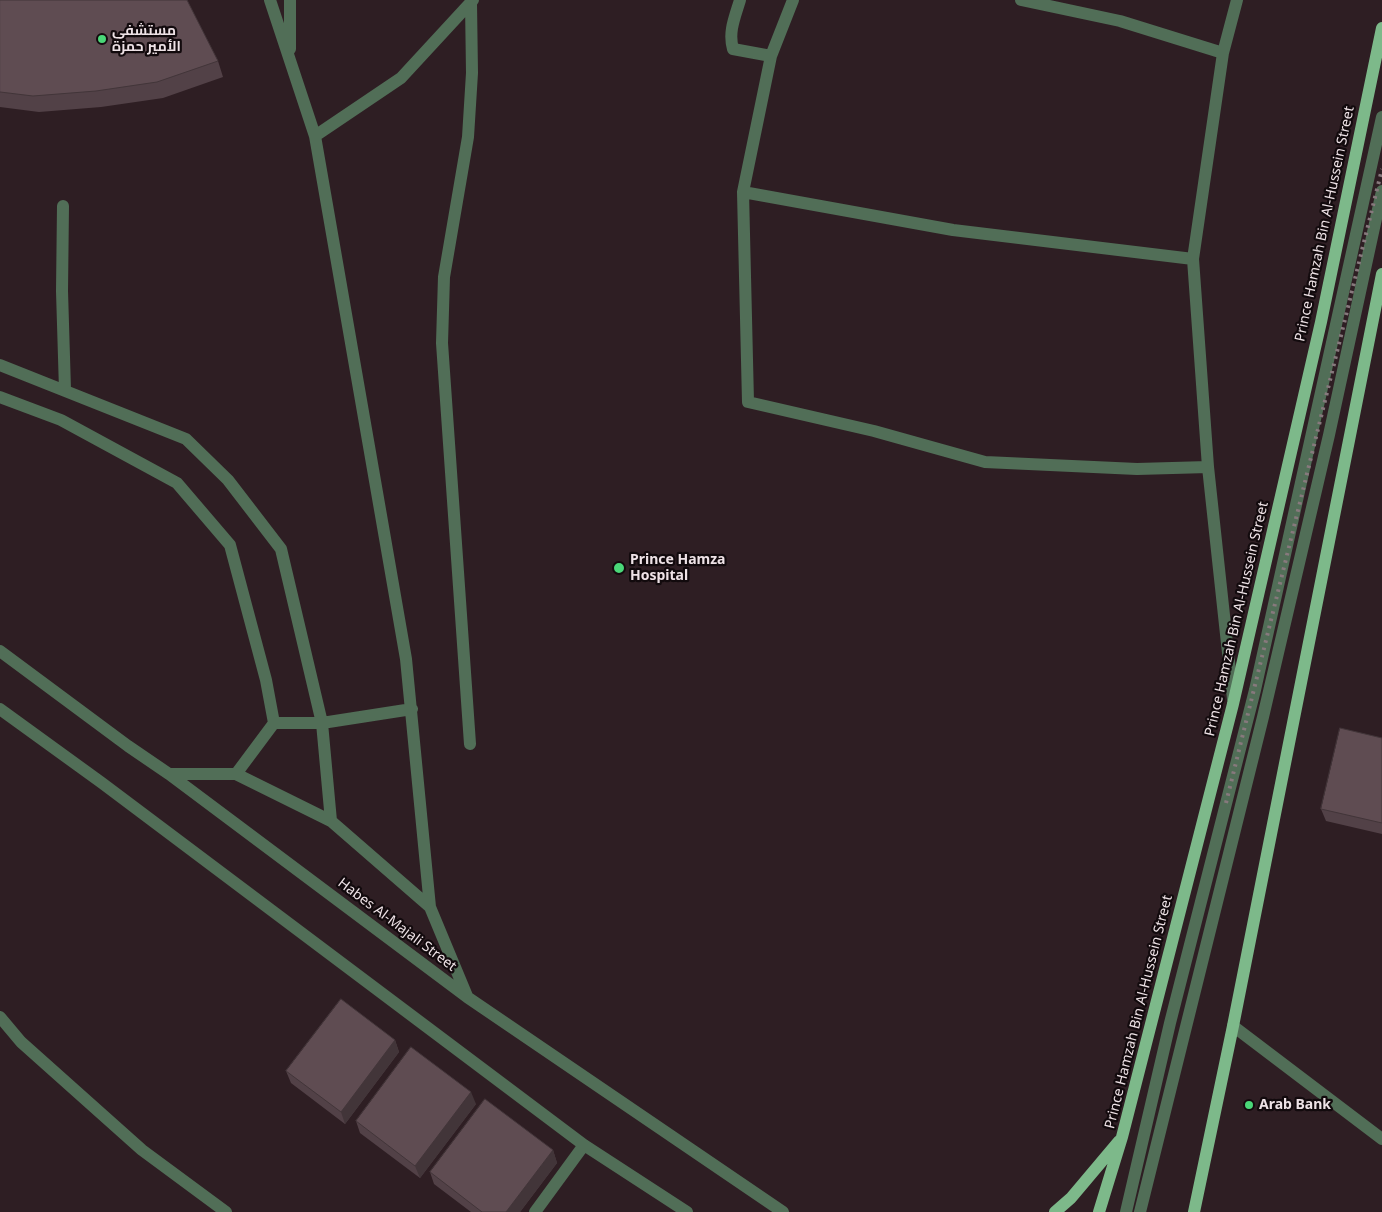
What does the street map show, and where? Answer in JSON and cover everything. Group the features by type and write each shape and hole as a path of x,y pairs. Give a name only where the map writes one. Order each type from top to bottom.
{"main road":[{"name":"Prince Hamzah Bin Al-Hussein Street","path":"1099,1212 1122,1137 1233,704 1321,322 1382,28"},
{"path":"1194,1212 1233,1026 1382,274"},
{"path":"1056,1212 1071,1198 1122,1137"},
{"path":"1199,1188 1204,1212"}],"street":[{"path":"270,0 315,136 402,640 412,709 430,906 468,997"},
{"path":"290,0 290,59"},
{"path":"740,0 730,32 733,49 771,56"},
{"path":"793,0 771,56 743,192 748,402 874,431 985,462 1137,469 1208,467"},
{"path":"1021,0 1120,21 1223,53"},
{"path":"1233,704 1208,467 1193,259 1223,53 1237,0"},
{"path":"315,136 400,78 472,1"},
{"path":"470,744 442,314 444,277 468,137 472,73 472,1"},
{"path":"1126,1212 1170,1023 1255,690 1382,118"},
{"path":"1140,1212 1263,717 1329,435 1382,191"},
{"path":"743,192 953,230 1193,259"},
{"path":"63,206 62,291 65,390"},
{"path":"0,365 186,439 228,480 281,549 322,723 331,821"},
{"path":"0,397 61,420 176,483 230,544 266,680 274,723 236,774"},
{"name":"Habes Al-Majali Street","path":"0,650 468,997 783,1212"},
{"path":"0,709 102,783 584,1145 687,1212"},
{"path":"274,723 322,723 412,709"},
{"path":"169,774 236,774 331,821 430,906"},
{"path":"0,1017 21,1042 142,1150 226,1212"},
{"path":"1233,1026 1382,1139"},
{"path":"535,1212 584,1145"}],"building":[{"name":"مستشفى الأمير حمزة","path":"0,0 187,0 218,61 157,82 96,91 33,96 0,92"},
{"path":"1340,728 1382,738 1382,823 1321,809"},
{"path":"341,999 395,1040 341,1112 286,1071"},
{"path":"411,1047 471,1092 415,1166 356,1121"},
{"path":"485,1099 553,1150 506,1212 482,1212 430,1172"}],"railway":[{"path":"1226,803 1382,169"}],"place":[{"name":"مستشفى الأمير حمزة","path":"102,39"},
{"name":"Prince Hamza Hospital","path":"619,568"},
{"name":"Arab Bank","path":"1249,1105"}]}
